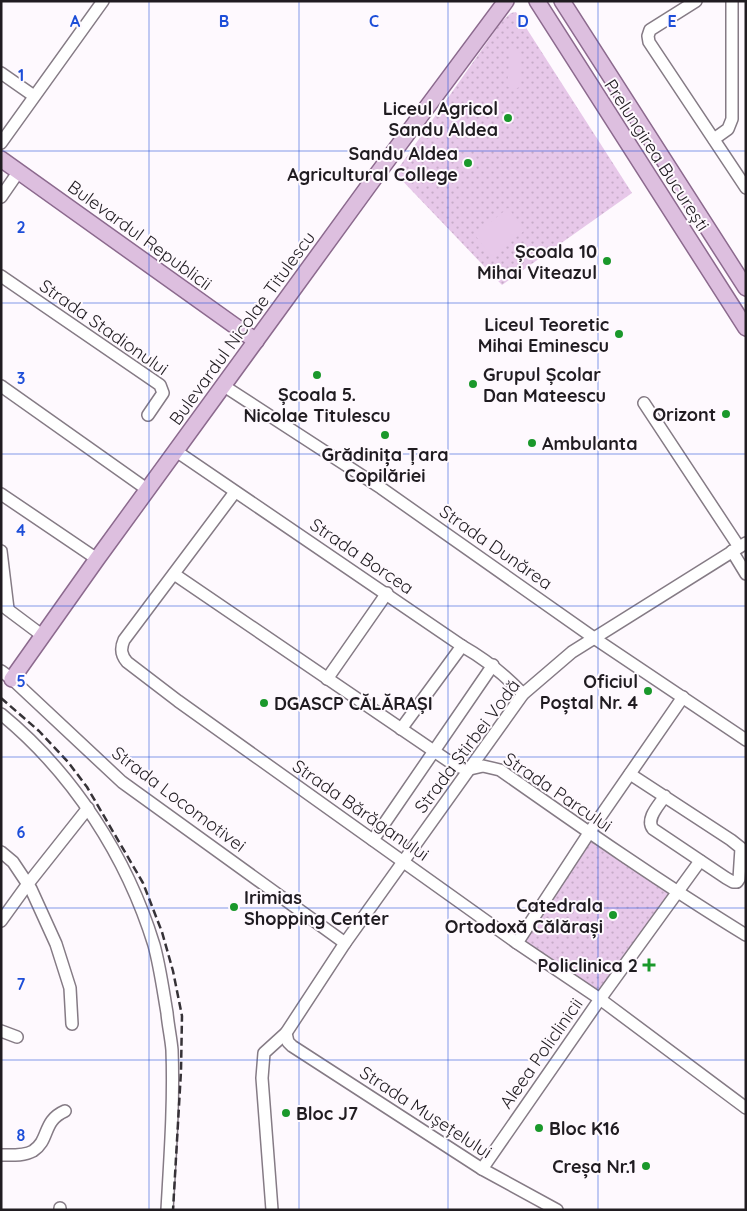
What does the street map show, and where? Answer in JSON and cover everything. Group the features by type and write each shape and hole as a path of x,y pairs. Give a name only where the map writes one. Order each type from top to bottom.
{"main road":[{"name":"Bulevardul Nicolae Titulescu","path":"7,675 42,636 436,94 506,1"},
{"name":"Prelungirea București","path":"537,1 746,328"},
{"name":"Prelungirea București","path":"562,1 746,288"},
{"name":"Bulevardul Republicii","path":"1,159 256,341"}],"street":[{"path":"696,1 650,30 649,42 746,188"},
{"path":"714,140 728,129 732,120 732,1"},
{"path":"1,143 102,2"},
{"path":"1,73 34,96"},
{"path":"1,197 19,171"},
{"name":"Strada Stadionului","path":"1,276 160,385 163,393 148,415"},
{"path":"1,386 148,490"},
{"name":"Strada Dunărea","path":"224,386 381,488 594,638 746,740"},
{"path":"644,403 739,547 746,574"},
{"name":"Strada Borcea","path":"176,451 387,593 462,646 493,665 523,694"},
{"name":"Strada Bărăganului","path":"235,492 124,640 121,646 122,656 127,662 178,701 517,943 600,999 746,1108"},
{"path":"1,494 97,559"},
{"name":"Strada Știrbei Vodă","path":"272,1210 262,1067 264,1053 286,1033 345,943 523,694 572,652 739,547"},
{"path":"1,551 4,607 42,636"},
{"name":"Strada Parcului","path":"174,574 450,762 470,769 483,766 500,770 677,893 746,935"},
{"path":"327,679 387,593"},
{"path":"402,729 462,646"},
{"path":"373,840 493,665"},
{"name":"Strada Locomotivei","path":"7,675 122,782 345,943"},
{"path":"517,943 589,833 683,697"},
{"path":"1,714 18,728 49,760 88,808 124,872 140,906 154,946 163,987 172,1049 167,1210"},
{"path":"630,774 665,796 739,845 741,852 739,880 733,882 650,825 652,816 665,796"},
{"path":"2,919 88,808"},
{"path":"1,852 13,862 31,890 63,963 70,988 72,1024"},
{"name":"Aleea Policlinicii","path":"482,1169 600,999 700,860"},
{"path":"1,1031 17,1037"},
{"name":"Strada Mușețelului","path":"286,1033 288,1042 292,1046 482,1169 557,1210"},
{"path":"1,1156 32,1151 44,1139 52,1119 65,1111"}],"shaded area":[{"path":"516,12 632,193 502,285 395,173 502,21 511,13"},
{"path":"515,49 520,53 521,86 514,90 507,86 510,54 511,50"},
{"path":"508,208 525,230 492,257 475,235"},
{"path":"589,833 677,893 600,999 517,943"}],"railway":[{"path":"1,698 39,731 68,762 87,787 143,883 162,932 173,971 182,1016 181,1071 173,1210"}],"place":[{"name":"Liceul Agricol Sandu Aldea","path":"508,118"},
{"name":"Sandu Aldea Agricultural College","path":"468,163"},
{"name":"Școala 10 Mihai Viteazul","path":"607,261"},
{"name":"Liceul Teoretic Mihai Eminescu","path":"619,334"},
{"name":"Școala 5. Nicolae Titulescu","path":"317,375"},
{"name":"Grupul Școlar Dan Mateescu","path":"473,384"},
{"name":"Orizont","path":"726,414"},
{"name":"Grădinița Țara Copilăriei","path":"385,435"},
{"name":"Ambulanta","path":"532,443"},
{"name":"Oficiul Poștal Nr. 4","path":"648,691"},
{"name":"DGASCP CĂLĂRAȘI","path":"264,703"},
{"name":"Irimias Shopping Center","path":"234,907"},
{"name":"Catedrala Ortodoxă Călărași","path":"613,915"},
{"name":"Policlinica 2","path":"649,965"},
{"name":"Bloc J7","path":"286,1113"},
{"name":"Bloc K16","path":"539,1128"},
{"name":"Creșa Nr.1","path":"646,1166"}]}
